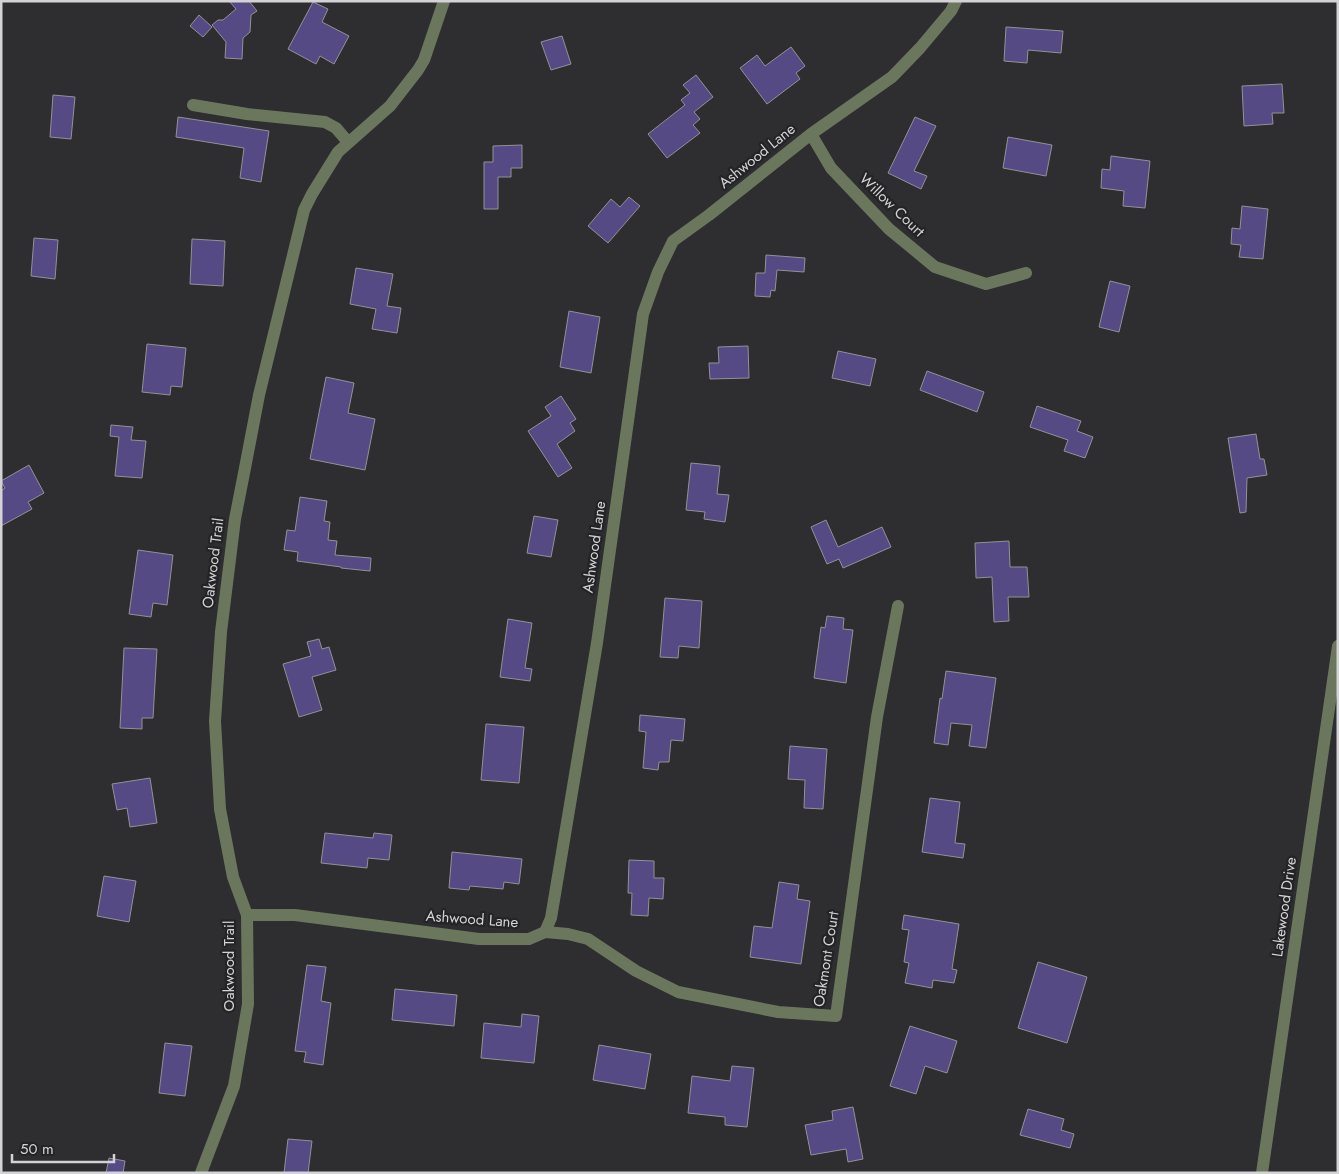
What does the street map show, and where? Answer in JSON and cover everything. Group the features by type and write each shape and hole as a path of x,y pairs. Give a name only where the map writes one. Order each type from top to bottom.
{"street":[{"name":"Oakwood Trail","path":"201,1173 234,1086 248,1004 247,915 233,877 220,809 215,721 221,632 235,519 259,395 304,210 338,152 390,106 418,70 424,60 444,1"},
{"name":"Ashwood Lane","path":"247,915 295,915 479,938 528,939 545,932 551,918 597,644 643,314 658,272 673,242 811,134 892,77 920,48 951,11 956,1"},
{"path":"193,105 238,113 325,122 336,128 348,142"},
{"name":"Willow Court","path":"811,134 831,168 842,180 888,229 935,267 986,284 1026,273"},
{"name":"Oakmont Court","path":"545,932 568,934 588,939 636,971 678,992 778,1012 836,1016 877,717 898,606"},
{"name":"Lakewood Drive","path":"1262,1173 1338,646"}],"building":[{"path":"229,1 249,1 257,11 251,15 250,32 243,38 242,59 225,58 226,42 212,25 218,20 223,20 236,9"},
{"path":"313,2 328,9 322,22 349,36 334,64 320,56 316,64 288,49"},
{"path":"199,15 212,27 203,37 190,26"},
{"path":"1006,27 1063,31 1061,53 1028,50 1027,63 1004,61"},
{"path":"562,36 571,64 551,70 541,42"},
{"path":"791,47 805,66 796,73 800,79 767,104 740,68 757,55 765,66"},
{"path":"696,75 713,97 694,112 700,119 693,125 700,133 667,158 648,134 685,105 681,100 690,93 683,85"},
{"path":"1282,84 1284,113 1272,113 1273,124 1244,126 1242,86"},
{"path":"53,95 75,97 71,139 50,137"},
{"path":"178,117 269,131 261,182 240,178 244,148 176,137"},
{"path":"915,117 936,126 914,171 927,176 921,189 888,173"},
{"path":"1008,137 1052,145 1046,176 1003,168"},
{"path":"522,145 522,168 511,168 511,177 498,177 498,209 484,209 484,162 493,162 493,146"},
{"path":"1111,156 1150,161 1145,208 1123,206 1124,191 1101,188 1102,169 1110,170"},
{"path":"629,197 640,206 608,243 588,226 611,199 620,207"},
{"path":"1242,206 1268,209 1263,259 1239,257 1241,245 1231,244 1232,228 1240,229"},
{"path":"34,238 58,240 55,279 31,276"},
{"path":"192,239 225,241 223,286 190,284"},
{"path":"766,255 805,258 804,272 777,270 775,291 771,290 770,297 755,296 756,273 765,273"},
{"path":"356,268 393,274 387,306 401,308 397,333 372,329 376,309 350,304"},
{"path":"1110,281 1130,286 1119,332 1099,327"},
{"path":"569,311 600,317 591,373 560,367"},
{"path":"147,344 186,348 182,387 171,386 170,395 142,392"},
{"path":"748,346 749,378 710,379 709,363 719,363 718,347"},
{"path":"838,351 876,359 870,386 832,378"},
{"path":"927,371 984,392 977,412 920,390"},
{"path":"326,377 354,383 348,413 375,419 365,470 310,459"},
{"path":"561,396 576,419 570,423 575,431 557,444 572,468 558,477 528,431 551,416 545,407"},
{"path":"1037,406 1081,421 1077,431 1093,437 1085,458 1064,451 1068,440 1030,427"},
{"path":"111,425 133,427 131,440 146,441 142,478 115,476 119,437 110,436"},
{"path":"1256,434 1260,459 1264,459 1267,475 1247,478 1246,512 1240,513 1228,438"},
{"path":"691,463 720,466 717,494 729,495 725,522 704,519 705,512 686,510"},
{"path":"29,465 44,493 28,502 32,509 1,526 1,491 5,488 1,481"},
{"path":"300,497 327,501 324,521 330,522 328,540 337,541 335,555 371,558 370,571 297,561 298,552 284,550 287,530 295,531"},
{"path":"534,516 558,520 551,557 527,553"},
{"path":"826,520 838,547 882,527 891,547 843,568 839,559 827,564 811,527"},
{"path":"1009,541 1010,567 1027,567 1029,597 1008,597 1009,621 994,622 992,577 976,578 975,543"},
{"path":"138,550 173,555 167,605 153,603 151,617 129,614"},
{"path":"665,598 702,601 699,648 679,646 678,658 660,657"},
{"path":"827,616 844,618 843,629 853,630 846,683 814,678 821,627 825,628"},
{"path":"508,619 532,623 525,668 532,669 530,681 500,677"},
{"path":"319,639 322,649 329,647 336,670 312,677 322,710 299,717 283,664 311,656 307,642"},
{"path":"124,648 157,649 153,718 142,718 142,729 120,728"},
{"path":"946,671 996,678 986,748 969,746 972,725 951,723 948,745 934,743"},
{"path":"640,715 685,719 683,741 671,740 669,762 659,762 658,770 643,768 646,732 639,731"},
{"path":"486,724 524,727 519,783 481,780"},
{"path":"790,746 827,749 823,809 804,808 805,780 788,779"},
{"path":"150,778 157,823 130,827 127,808 117,810 112,784"},
{"path":"930,798 960,802 955,843 965,844 963,858 922,852"},
{"path":"325,833 373,838 374,833 392,835 389,860 368,858 367,868 321,863"},
{"path":"452,852 522,859 519,884 504,882 503,889 470,886 469,890 449,888"},
{"path":"629,860 654,861 654,878 664,878 663,899 649,898 648,916 631,915 632,893 628,893"},
{"path":"104,876 136,881 129,922 97,916"},
{"path":"779,882 799,885 797,899 810,901 801,964 750,957 754,926 772,928"},
{"path":"904,915 959,924 952,969 957,970 954,983 933,980 932,988 905,983 909,963 904,962 909,930 902,929"},
{"path":"1038,962 1087,977 1067,1043 1018,1028"},
{"path":"307,965 326,967 321,1001 331,1003 323,1065 304,1062 306,1052 295,1051"},
{"path":"395,989 457,995 454,1026 392,1020"},
{"path":"522,1014 539,1016 534,1063 481,1058 484,1023 521,1027"},
{"path":"910,1026 957,1041 947,1073 925,1066 916,1094 890,1086"},
{"path":"165,1043 192,1046 185,1096 159,1093"},
{"path":"599,1045 651,1054 645,1089 593,1080"},
{"path":"732,1066 754,1068 747,1127 725,1125 725,1117 688,1113 692,1076 730,1081"},
{"path":"853,1107 863,1159 848,1162 846,1149 811,1155 805,1125 833,1120 832,1111"},
{"path":"1028,1109 1064,1119 1061,1130 1074,1134 1070,1148 1020,1135"},
{"path":"288,1139 312,1141 308,1173 284,1173"},
{"path":"109,1158 125,1161 123,1173 106,1173"}]}
